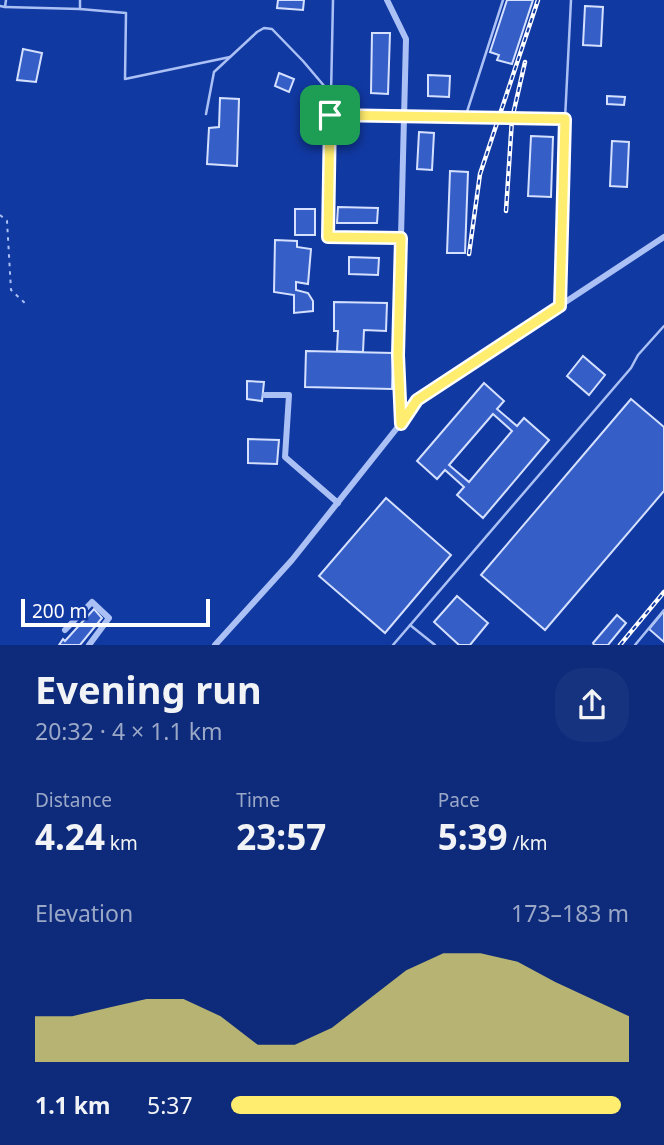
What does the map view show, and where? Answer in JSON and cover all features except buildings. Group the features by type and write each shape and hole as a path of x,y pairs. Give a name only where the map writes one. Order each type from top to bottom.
{"street":[{"path":"387,0 406,39 398,355 401,424"},
{"path":"215,645 292,560 401,424 417,400 664,237"},
{"path":"265,395 289,395 285,457 338,503"},
{"path":"65,629 92,602 109,618 89,645"}],"lane":[{"path":"5,6 6,0"},
{"path":"80,0 80,9"},
{"path":"333,0 328,237 401,238"},
{"path":"465,118 503,0"},
{"path":"560,306 571,0"},
{"path":"0,6 126,13 125,79 230,57"},
{"path":"206,114 214,72 264,28 272,29 331,94"},
{"path":"330,115 565,119"},
{"path":"393,645 664,326"},
{"path":"635,645 664,610"},
{"path":"410,625 435,645"}],"path":[{"path":"0,215 7,221 11,290 28,306"}],"railway":[{"path":"469,254 480,174 538,0"},
{"path":"506,211 512,119 525,62"},
{"path":"620,645 664,592"}],"route":[{"path":"330,115 565,119 560,306 417,400 401,424 398,355 401,238 328,237 330,115"}]}
